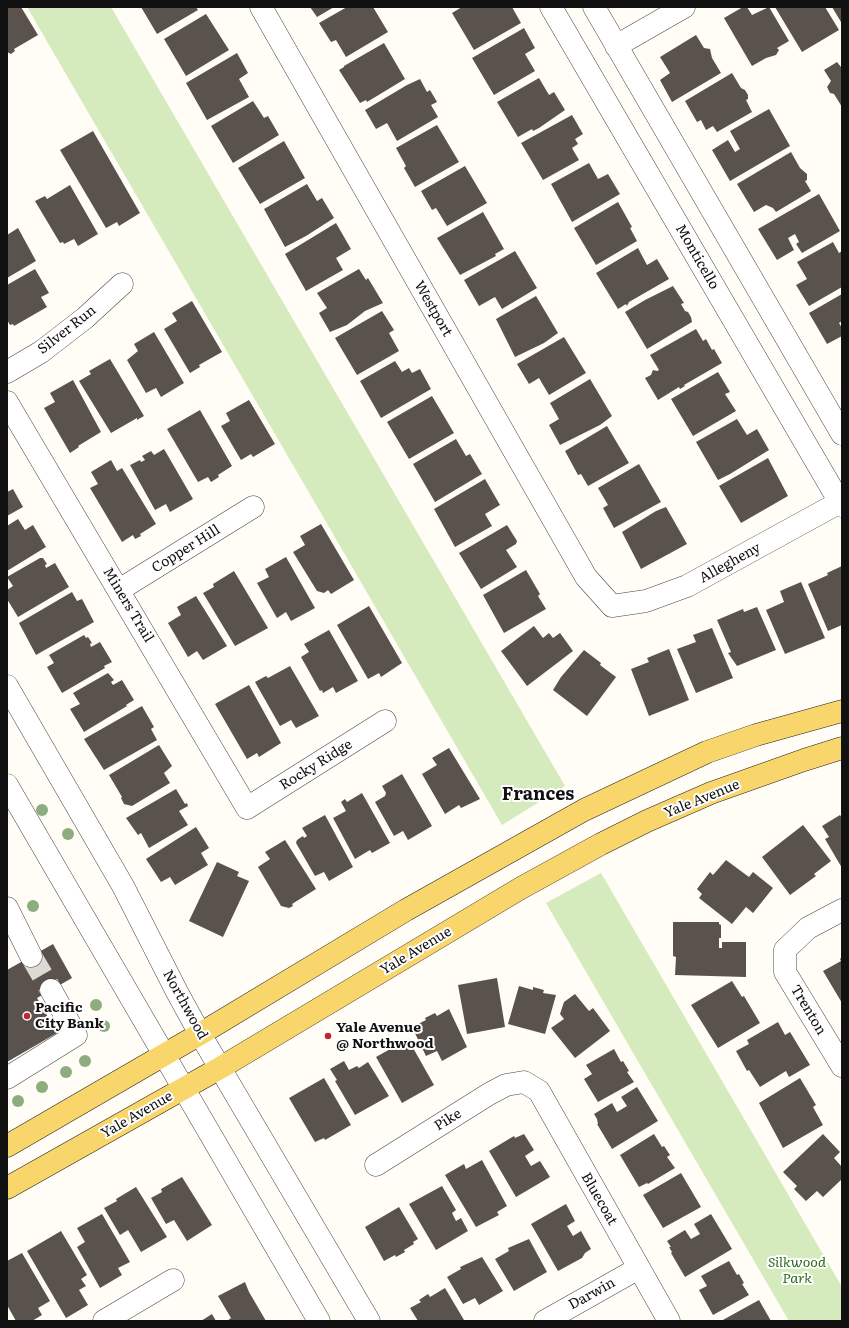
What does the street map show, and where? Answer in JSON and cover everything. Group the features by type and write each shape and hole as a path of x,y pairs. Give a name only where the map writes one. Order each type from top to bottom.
{"main road":[{"path":"7,1146 200,1034 406,910 584,810 707,752 756,735 842,711"},
{"name":"Yale Avenue","path":"7,1188 220,1068 521,888 601,844 647,821 711,793 842,748"}],"street":[{"name":"Westport","path":"261,7 586,577 612,606"},
{"name":"Monticello","path":"551,7 841,503"},
{"path":"594,7 842,434"},
{"path":"616,46 684,7"},
{"name":"Silver Run","path":"7,372 41,352 85,318 122,284"},
{"name":"Miners Trail","path":"10,416 119,590 247,808"},
{"name":"Allegheny","path":"612,606 646,601 687,586 841,503"},
{"name":"Copper Hill","path":"119,590 253,507"},
{"name":"Northwood","path":"7,686 120,880 200,1034 369,1321"},
{"name":"Rocky Ridge","path":"247,808 385,721"},
{"path":"7,785 319,1321"},
{"path":"7,908 31,956"},
{"name":"Trenton","path":"842,910 808,928 785,950 785,972 842,1066"},
{"path":"7,1078 76,1035 51,990"},
{"name":"Pike","path":"376,1165 489,1094 506,1085 524,1082"},
{"name":"Bluecoat","path":"524,1082 539,1091 669,1321"},
{"name":"Darwin","path":"545,1321 639,1268"},
{"path":"104,1321 173,1280"}],"green space":[{"path":"27,7 111,7 565,786 502,825"},
{"name":"Silkwood Park","path":"601,873 842,1287 842,1321 789,1321 546,903"}],"building":[{"path":"7,7 21,7 38,35 14,49 15,51 11,54 7,52"},
{"path":"141,7 196,7 198,10 157,34"},
{"path":"310,7 334,7 317,17"},
{"path":"347,7 373,7 388,32 346,57 336,40 331,42 319,23"},
{"path":"462,7 512,7 521,23 474,50 452,13"},
{"path":"743,7 747,7 752,15 769,7 789,41 777,48 779,50 776,55 766,58 752,66 724,18"},
{"path":"775,7 825,7 839,30 802,52"},
{"path":"832,7 842,7 842,22 841,22"},
{"path":"206,14 229,50 186,76 164,39"},
{"path":"524,28 535,48 525,54 535,71 494,95 472,58"},
{"path":"696,35 704,48 710,49 712,58 721,73 672,102 660,80 670,73 660,57"},
{"path":"384,43 405,79 367,102 366,100 360,103 339,70"},
{"path":"237,53 248,73 239,79 249,97 207,120 186,83"},
{"path":"837,62 841,67 842,66 842,107 834,94 830,93 827,87 831,81 824,70"},
{"path":"732,73 741,88 745,90 748,95 748,99 746,100 752,112 717,132 713,126 706,130 701,120 697,122 685,101"},
{"path":"539,78 549,95 554,92 565,110 539,128 533,131 532,129 518,137 497,102"},
{"path":"420,79 427,92 430,90 437,102 431,105 438,117 397,141 387,123 376,129 365,110"},
{"path":"253,101 264,118 268,116 279,135 233,163 211,126"},
{"path":"769,109 790,146 730,181 712,150 728,140 735,152 740,149 730,131"},
{"path":"572,115 583,134 575,139 578,144 572,148 579,160 543,180 521,143"},
{"path":"437,125 459,162 415,187 404,168 406,166 396,148"},
{"path":"93,131 140,213 119,226 117,222 106,228 60,150"},
{"path":"284,141 305,178 260,204 238,168"},
{"path":"791,152 800,168 807,174 807,180 805,181 811,191 776,212 773,208 766,205 754,212 737,184"},
{"path":"589,163 598,179 608,174 620,194 572,222 551,184"},
{"path":"465,166 487,203 447,226 436,208 432,210 421,191"},
{"path":"307,184 317,201 322,198 334,218 306,236 285,247 264,209"},
{"path":"70,185 98,234 78,246 74,239 64,244 63,242 60,243 35,201 45,196 47,199"},
{"path":"819,194 840,231 802,253 796,244 799,242 795,234 788,238 794,250 777,260 758,229"},
{"path":"618,202 632,227 630,228 637,241 596,265 574,228"},
{"path":"483,212 504,249 495,254 496,256 460,275 437,238"},
{"path":"336,223 351,249 336,258 343,270 306,291 285,254"},
{"path":"18,228 36,261 7,278 7,235"},
{"path":"833,242 839,253 842,251 842,287 809,306 796,285 807,279 797,262"},
{"path":"638,248 647,265 657,259 669,279 629,302 627,306 626,304 618,309 596,273"},
{"path":"515,251 537,288 502,309 495,297 479,306 464,280"},
{"path":"35,269 49,293 41,297 47,307 14,326 13,324 10,325 7,320 7,285"},
{"path":"359,269 366,280 368,278 383,303 365,311 347,325 330,332 319,313 327,308 317,293"},
{"path":"673,286 684,303 681,304 685,311 688,312 692,322 647,349 625,312"},
{"path":"842,294 842,321 839,323 842,328 842,336 827,344 809,313"},
{"path":"536,296 558,333 544,343 515,357 496,319"},
{"path":"192,301 222,352 199,365 200,367 190,373 164,329 177,321 172,313"},
{"path":"382,311 394,330 389,333 399,351 357,375 335,338"},
{"path":"696,329 703,341 706,339 712,350 714,349 722,363 684,385 685,386 680,389 679,387 658,400 645,378 651,375 653,370 659,370 650,355"},
{"path":"154,332 184,383 161,397 156,388 146,393 127,360 138,351 134,344"},
{"path":"564,337 586,373 549,395 539,378 529,384 517,364"},
{"path":"110,359 144,416 137,420 137,418 111,433 79,381 91,374 89,371"},
{"path":"395,361 402,372 409,368 412,373 420,369 431,389 381,418 360,381"},
{"path":"718,372 730,392 725,394 736,411 693,436 671,399"},
{"path":"590,379 612,416 600,425 560,445 549,425 559,419 550,403"},
{"path":"73,380 101,432 78,446 79,447 70,453 44,408 55,402 50,393"},
{"path":"432,396 454,433 409,459 387,422"},
{"path":"249,400 275,444 253,457 251,454 241,460 221,426 230,421 226,413"},
{"path":"200,410 232,466 218,475 219,477 211,482 208,477 198,482 167,429"},
{"path":"737,419 747,435 757,429 769,450 718,480 696,442"},
{"path":"607,426 629,463 588,486 581,474 578,475 565,451"},
{"path":"456,439 466,456 470,454 482,474 435,502 413,464"},
{"path":"164,449 193,499 170,512 166,504 155,510 130,465 140,460 141,462 145,460 142,456 151,451 154,455"},
{"path":"768,458 788,496 741,523 719,486"},
{"path":"111,460 117,471 122,468 156,524 140,534 141,536 135,539 133,535 122,542 90,488 98,484 91,472"},
{"path":"639,464 661,502 614,528 603,508 608,505 598,488"},
{"path":"485,479 500,505 485,514 492,526 455,547 434,509"},
{"path":"13,489 23,507 7,516 7,492"},
{"path":"666,507 687,544 641,569 622,532 656,511"},
{"path":"18,519 25,530 33,525 46,547 7,571 7,526"},
{"path":"321,524 354,580 331,594 328,590 324,593 317,591 293,552 305,545 300,536"},
{"path":"507,525 517,541 516,544 506,550 517,567 481,589 459,553"},
{"path":"286,557 315,608 291,621 286,612 277,618 257,583 269,577 265,569"},
{"path":"40,558 43,558 47,564 45,565 46,568 55,563 69,587 18,617 7,599 7,590 13,586 7,577"},
{"path":"842,566 842,625 828,631 808,584 828,575 827,573"},
{"path":"526,570 540,594 538,596 546,609 504,633 483,595"},
{"path":"234,571 268,628 235,646 203,593 214,587 213,584"},
{"path":"801,582 825,638 785,654 766,610 784,602 780,591"},
{"path":"72,592 77,601 82,599 94,622 36,655 19,623"},
{"path":"196,596 227,646 203,660 197,651 188,657 168,623 181,615 177,607"},
{"path":"369,606 402,663 381,677 379,673 368,679 337,625"},
{"path":"757,607 776,650 737,666 728,653 731,652 717,620 743,609 744,612"},
{"path":"534,626 543,638 549,633 553,638 560,633 573,651 527,686 501,651"},
{"path":"712,628 733,678 696,693 677,649 696,642 693,635"},
{"path":"329,630 358,681 336,693 333,687 323,693 322,690 320,691 301,657 309,652 304,644"},
{"path":"84,635 86,638 88,637 92,643 90,644 91,647 100,642 112,662 104,666 105,668 62,693 47,667 54,663 49,655"},
{"path":"669,649 689,700 649,716 631,669 649,662 647,658"},
{"path":"584,650 616,677 587,716 553,690 561,677"},
{"path":"290,666 319,716 296,728 291,720 280,726 255,682 266,676 268,678"},
{"path":"108,673 114,680 111,682 113,685 122,680 134,700 126,705 127,706 84,732 70,709 80,704 73,693"},
{"path":"249,685 281,743 259,757 257,753 247,759 215,704"},
{"path":"142,706 154,727 151,729 157,740 104,770 84,739"},
{"path":"159,745 172,766 164,773 170,783 132,806 124,804 121,798 122,797 109,775"},
{"path":"449,748 480,799 461,808 459,805 445,814 422,774 437,765 432,758"},
{"path":"402,774 432,826 408,840 403,831 394,836 375,802 385,796 386,793 382,786"},
{"path":"176,789 185,804 187,803 188,806 179,811 188,825 149,848 141,833 138,835 126,818"},
{"path":"362,793 390,843 372,853 370,850 355,859 333,818 346,811 341,802 345,799 347,802"},
{"path":"325,815 353,867 329,881 324,872 315,876 296,843 297,840 303,836 304,838 307,836 302,828"},
{"path":"840,815 842,818 842,868 825,839 829,837 822,826"},
{"path":"803,825 831,861 814,874 816,876 790,895 762,857"},
{"path":"196,827 209,848 201,853 208,865 175,885 170,877 161,882 146,859"},
{"path":"285,840 316,889 292,904 293,906 289,908 281,906 258,867 270,859 265,852"},
{"path":"726,860 749,877 753,872 773,888 753,913 746,907 732,924 699,898 702,894 697,889 710,872 713,875"},
{"path":"217,862 239,872 237,876 249,881 223,937 189,921"},
{"path":"673,922 719,922 721,925 721,938 719,938 719,948 722,948 722,942 746,942 746,977 675,975 676,957 673,956"},
{"name":"Pacific City Bank","path":"53,944 72,978 37,998 57,1033 7,1062 7,970"},
{"path":"842,957 842,1003 823,971 841,961 840,959"},
{"path":"497,978 505,1027 467,1034 458,985"},
{"path":"732,981 742,997 744,996 760,1023 718,1048 691,1005"},
{"path":"519,986 533,990 533,987 544,990 543,993 556,995 545,1034 508,1024"},
{"path":"575,994 589,1011 593,1008 610,1031 575,1058 551,1028 564,1019 560,1014 564,1002"},
{"path":"449,1009 467,1047 442,1061 437,1051 426,1056 412,1027 426,1020 425,1018 435,1013 437,1016"},
{"path":"778,1022 785,1035 790,1032 810,1065 789,1077 786,1071 760,1087 749,1070 747,1071 736,1051 749,1044 747,1040"},
{"path":"408,1039 434,1085 402,1103 376,1057"},
{"path":"614,1049 621,1062 623,1061 629,1071 627,1072 634,1082 598,1102 584,1079 592,1074 586,1065"},
{"path":"344,1061 349,1070 357,1066 359,1068 368,1062 389,1096 355,1115 335,1081 337,1080 330,1069"},
{"path":"324,1078 351,1125 325,1140 324,1138 315,1142 289,1098"},
{"path":"800,1078 816,1105 813,1107 823,1125 783,1148 759,1103"},
{"path":"637,1087 658,1121 612,1149 597,1124 597,1119 594,1114 612,1103 617,1112 627,1106 621,1097"},
{"path":"524,1134 534,1150 525,1156 531,1166 540,1161 550,1177 516,1197 489,1151 514,1136 515,1138"},
{"path":"654,1134 662,1147 664,1146 670,1155 667,1157 675,1168 648,1184 647,1183 639,1187 620,1155"},
{"path":"823,1134 840,1152 834,1158 842,1167 842,1179 823,1197 817,1191 806,1201 794,1189 797,1186 783,1172"},
{"path":"482,1160 507,1206 497,1212 499,1215 476,1227 445,1175 464,1164 466,1169"},
{"path":"681,1173 701,1207 663,1228 643,1195"},
{"path":"182,1177 212,1225 187,1241 174,1220 166,1224 151,1198 162,1192 161,1189"},
{"path":"442,1186 456,1210 452,1213 456,1221 461,1218 468,1231 436,1250 409,1204"},
{"path":"136,1187 167,1237 141,1252 128,1230 120,1235 104,1208 117,1201 116,1199"},
{"path":"566,1204 575,1221 567,1226 573,1236 581,1231 591,1249 585,1253 582,1258 558,1271 531,1224"},
{"path":"399,1207 418,1239 413,1242 414,1244 404,1250 405,1252 384,1261 365,1227"},
{"path":"102,1214 130,1262 118,1268 122,1275 100,1288 77,1247 85,1242 77,1228"},
{"path":"711,1214 732,1249 685,1277 671,1253 672,1252 669,1247 671,1247 667,1241 685,1230 691,1239 700,1234 694,1224"},
{"path":"61,1231 87,1275 81,1279 86,1286 79,1290 88,1305 66,1318 27,1251"},
{"path":"529,1239 547,1272 514,1291 495,1259 509,1251 508,1248"},
{"path":"22,1253 50,1301 38,1308 42,1315 32,1321 16,1321 7,1305 7,1261"},
{"path":"482,1257 503,1291 479,1305 475,1298 463,1304 447,1277 461,1269 460,1267"},
{"path":"729,1261 737,1275 739,1274 744,1283 742,1284 749,1295 713,1315 699,1290 707,1286 701,1276"},
{"path":"245,1282 249,1292 266,1321 227,1321 231,1318 218,1296"},
{"path":"445,1288 464,1320 418,1321 410,1308 421,1302 419,1300 428,1294 430,1297"},
{"path":"759,1300 771,1321 721,1321"},
{"path":"212,1314 216,1321 201,1321"}],"tunnel":[{"path":"31,956 51,990"}],"place":[{"name":"Pacific City Bank","path":"27,1016"},
{"name":"Yale Avenue @ Northwood","path":"328,1036"}],"district":[{"name":"Frances","path":"538,795"}]}
